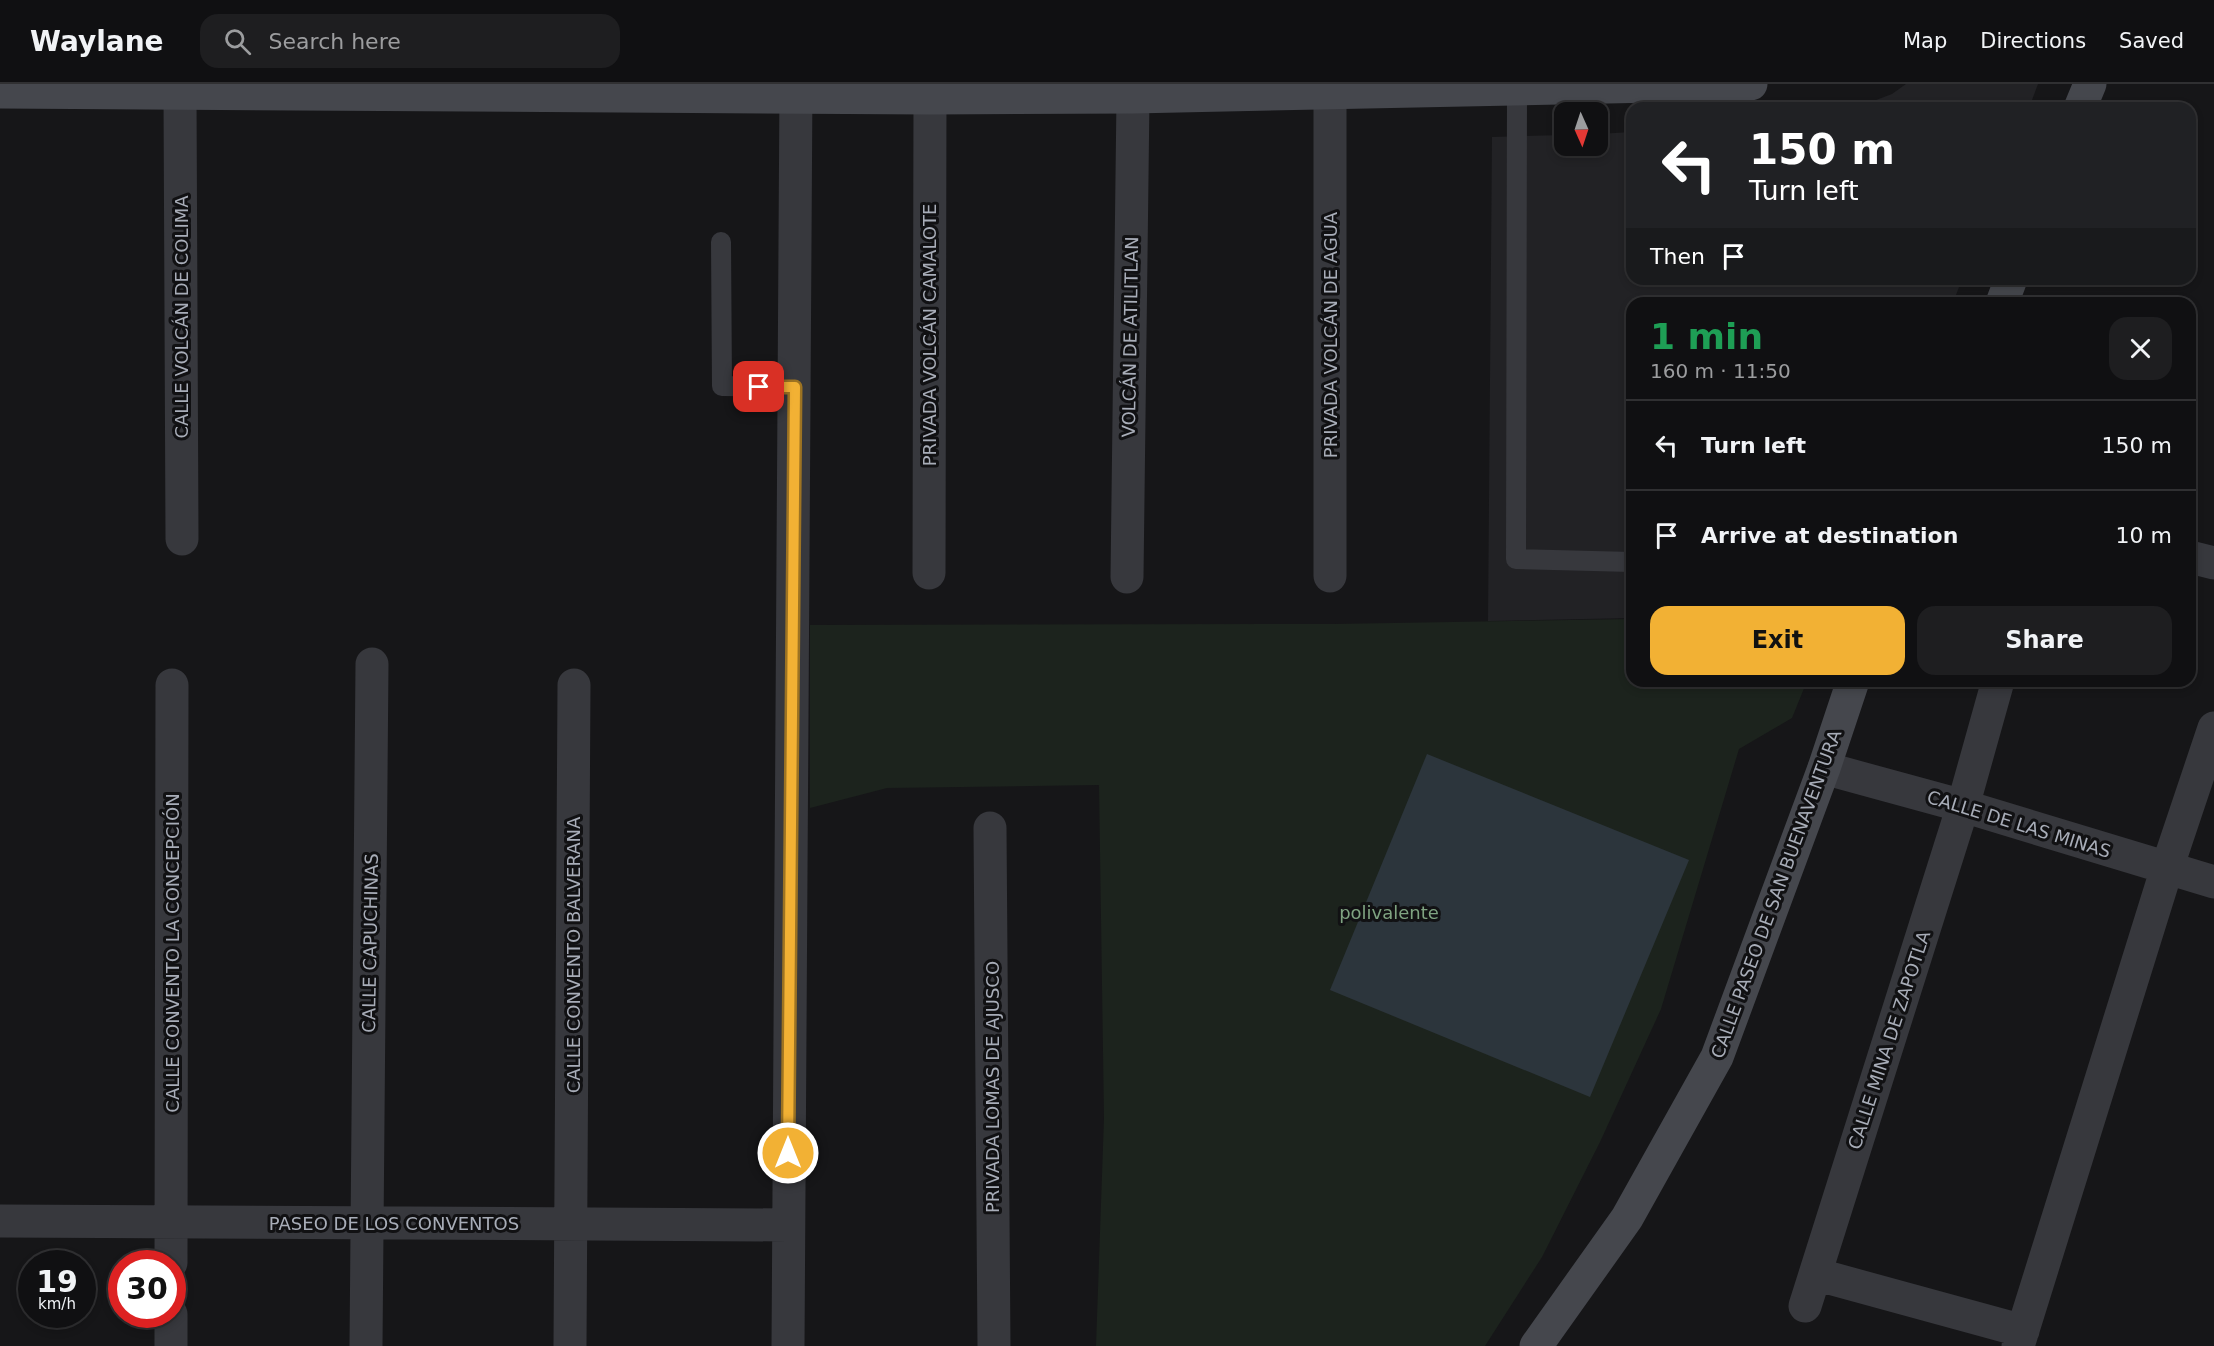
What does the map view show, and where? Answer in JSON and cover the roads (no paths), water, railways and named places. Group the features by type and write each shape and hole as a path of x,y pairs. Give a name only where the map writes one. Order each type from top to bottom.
{"street":[{"path":"0,92 180,94 796,90 930,98 1330,94 1750,84"},
{"path":"2082,102 2090,84"},
{"path":"788,1346 796,90"},
{"name":"CALLE VOLCÁN DE COLIMA","path":"180,94 182,539"},
{"name":"PRIVADA VOLCÁN DE AGUA","path":"1330,94 1330,576"},
{"name":"VOLCÁN DE ATILITLAN","path":"1127,577 1133,97"},
{"name":"PRIVADA VOLCÁN CAMALOTE","path":"928,573 930,98"},
{"path":"2196,558 2214,563"},
{"name":"CALLE CAPUCHINAS","path":"366,1346 372,664"},
{"name":"CALLE CONVENTO LA CONCEPCIÓN","path":"171,1250 172,685"},
{"name":"CALLE CONVENTO BALVERANA","path":"570,1346 574,685"},
{"name":"CALLE PASEO DE SAN BUENAVENTURA","path":"1536,1346 1627,1218 1717,1057 1824,768 1851,687"},
{"name":"CALLE MINA DE ZAPOTLA","path":"1805,1306 1963,806 1996,687"},
{"path":"1815,1274 2020,1338 2167,868 2214,728"},
{"name":"CALLE DE LAS MINAS","path":"1824,768 1963,806 2214,882"},
{"name":"PRIVADA LOMAS DE AJUSCO","path":"990,828 994,1346"},
{"name":"PASEO DE LOS CONVENTOS","path":"0,1221 788,1225"},
{"path":"171,1328 171,1346"}],"lane":[{"path":"1517,89 1516,559 1626,562"},
{"path":"721,242 722,386 795,387"}],"park label":[{"name":"polivalente","path":"1389,912"}]}
